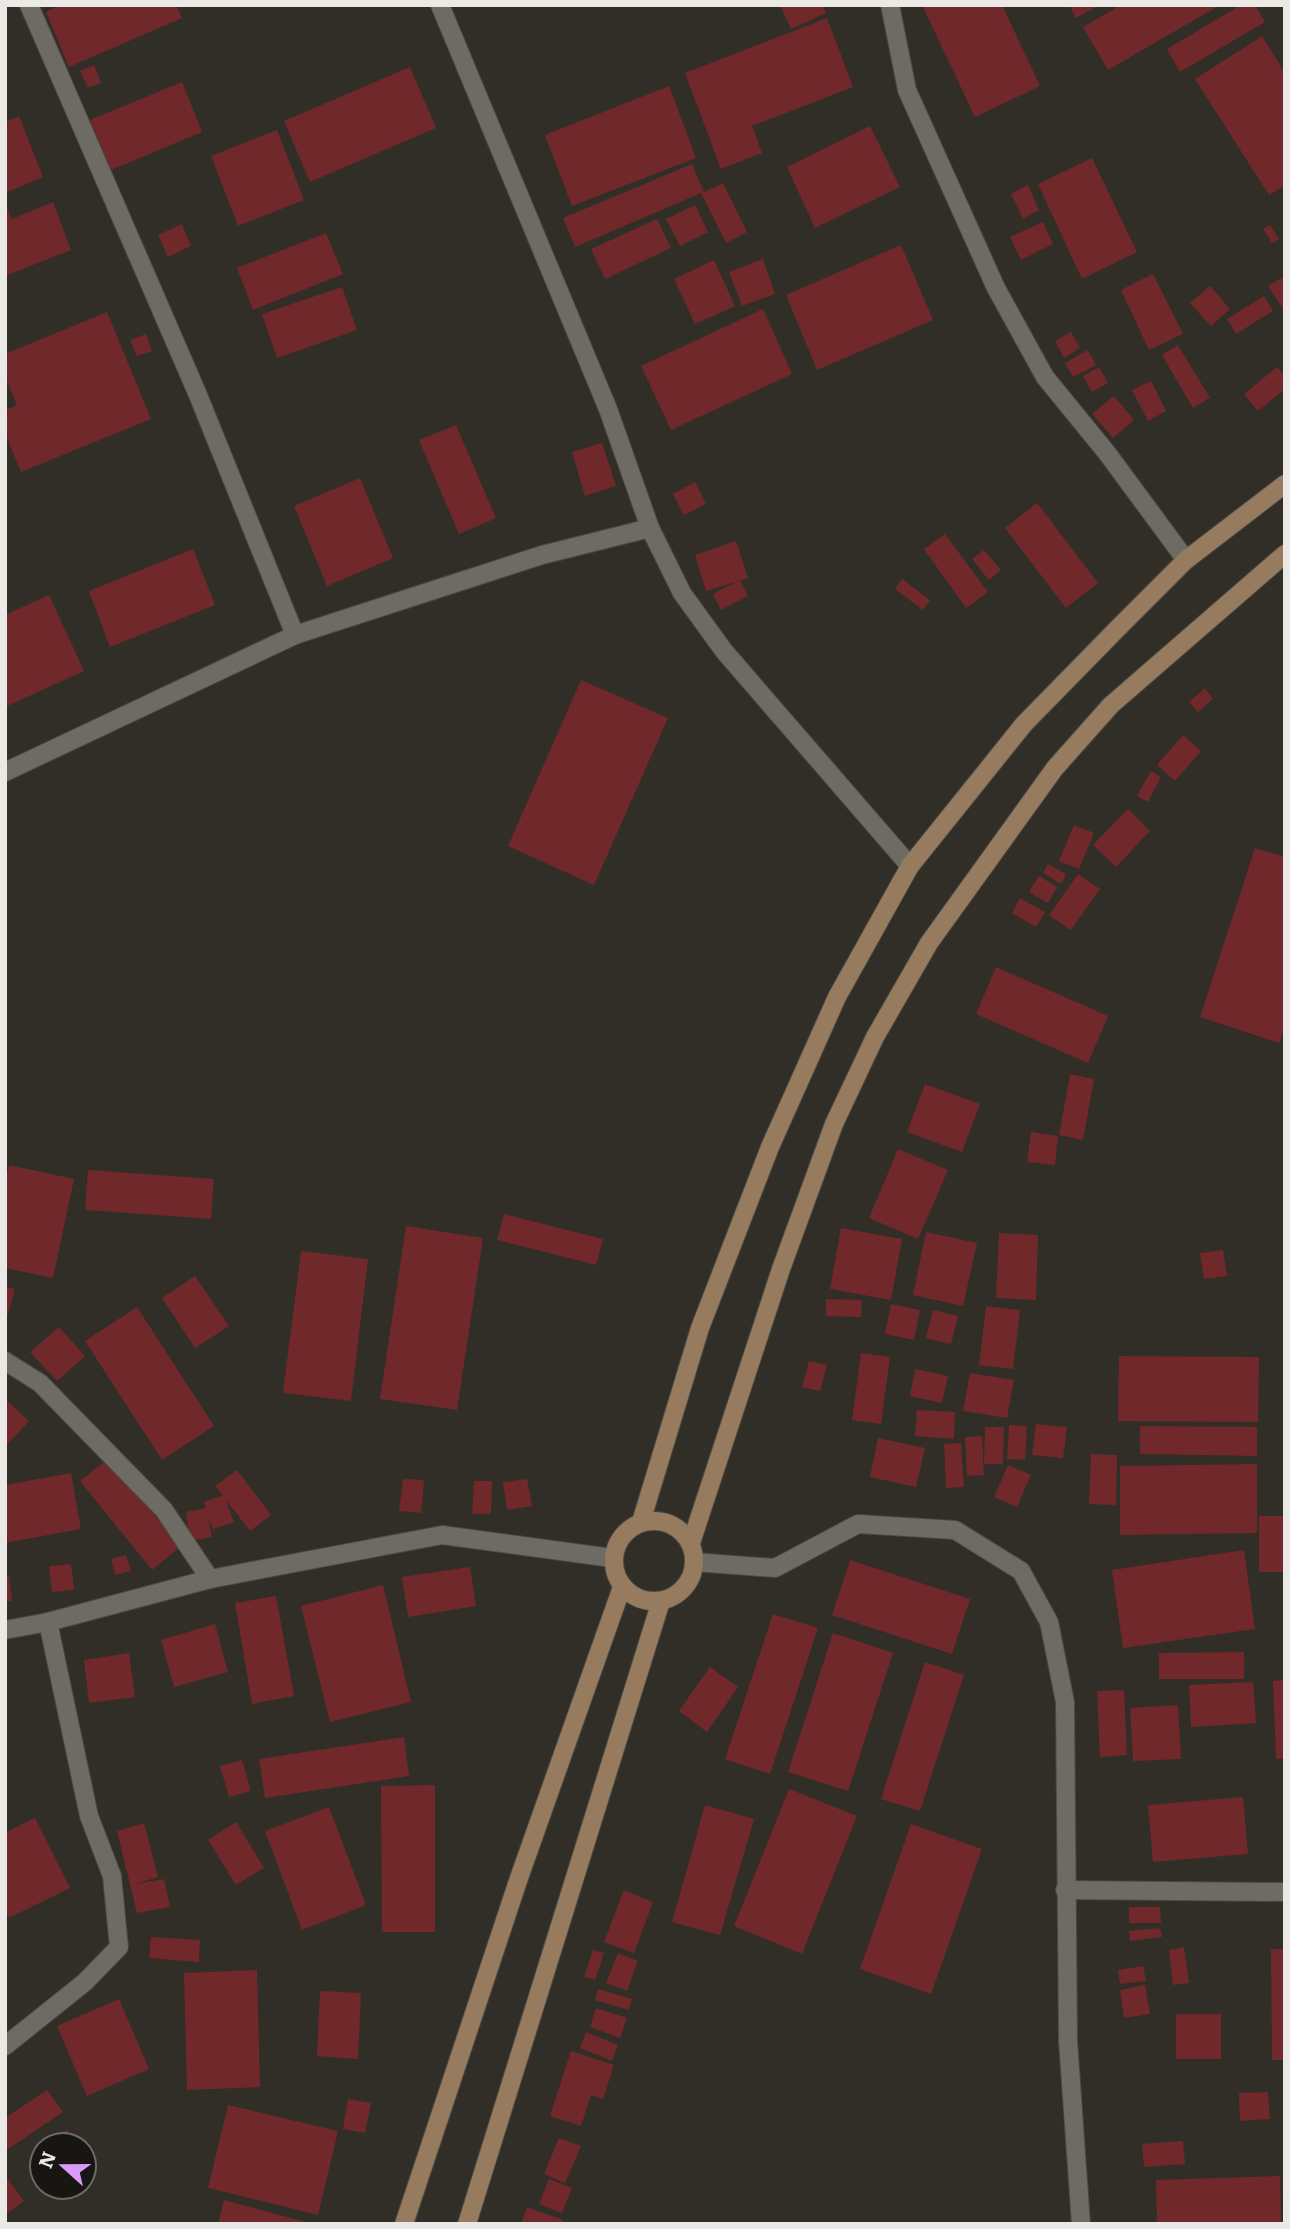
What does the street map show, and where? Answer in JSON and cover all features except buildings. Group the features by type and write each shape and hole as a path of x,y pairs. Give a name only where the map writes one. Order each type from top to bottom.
{"main road":[{"path":"641,1522 700,1328 770,1147 837,998 910,866 1024,724 1186,559 1285,484"},
{"path":"691,1543 678,1528 660,1521 641,1522 625,1533 612,1558 622,1587 639,1599 660,1601 677,1594 690,1580 694,1562 691,1543 781,1269 834,1124 875,1037 929,943 1055,768 1111,705 1285,554"},
{"path":"404,2224 514,1891 622,1587"},
{"path":"467,2224 660,1601"}],"street":[{"path":"29,5 198,395 295,635"},
{"path":"440,5 608,409 650,528 682,593 724,651 910,866"},
{"path":"890,5 907,90 996,288 1045,377 1107,453 1186,559"},
{"path":"5,772 295,635 542,555 650,528"},
{"path":"5,1361 40,1383 164,1510 210,1579"},
{"path":"694,1562 775,1568 858,1524 955,1531 1021,1571 1049,1622 1065,1702 1068,2041 1081,2224"},
{"path":"5,1630 48,1622 210,1579 442,1535 612,1558"},
{"path":"5,2046 85,1982 119,1947 111,1877 89,1816 48,1622"},
{"path":"1065,1890 1285,1892"}]}
